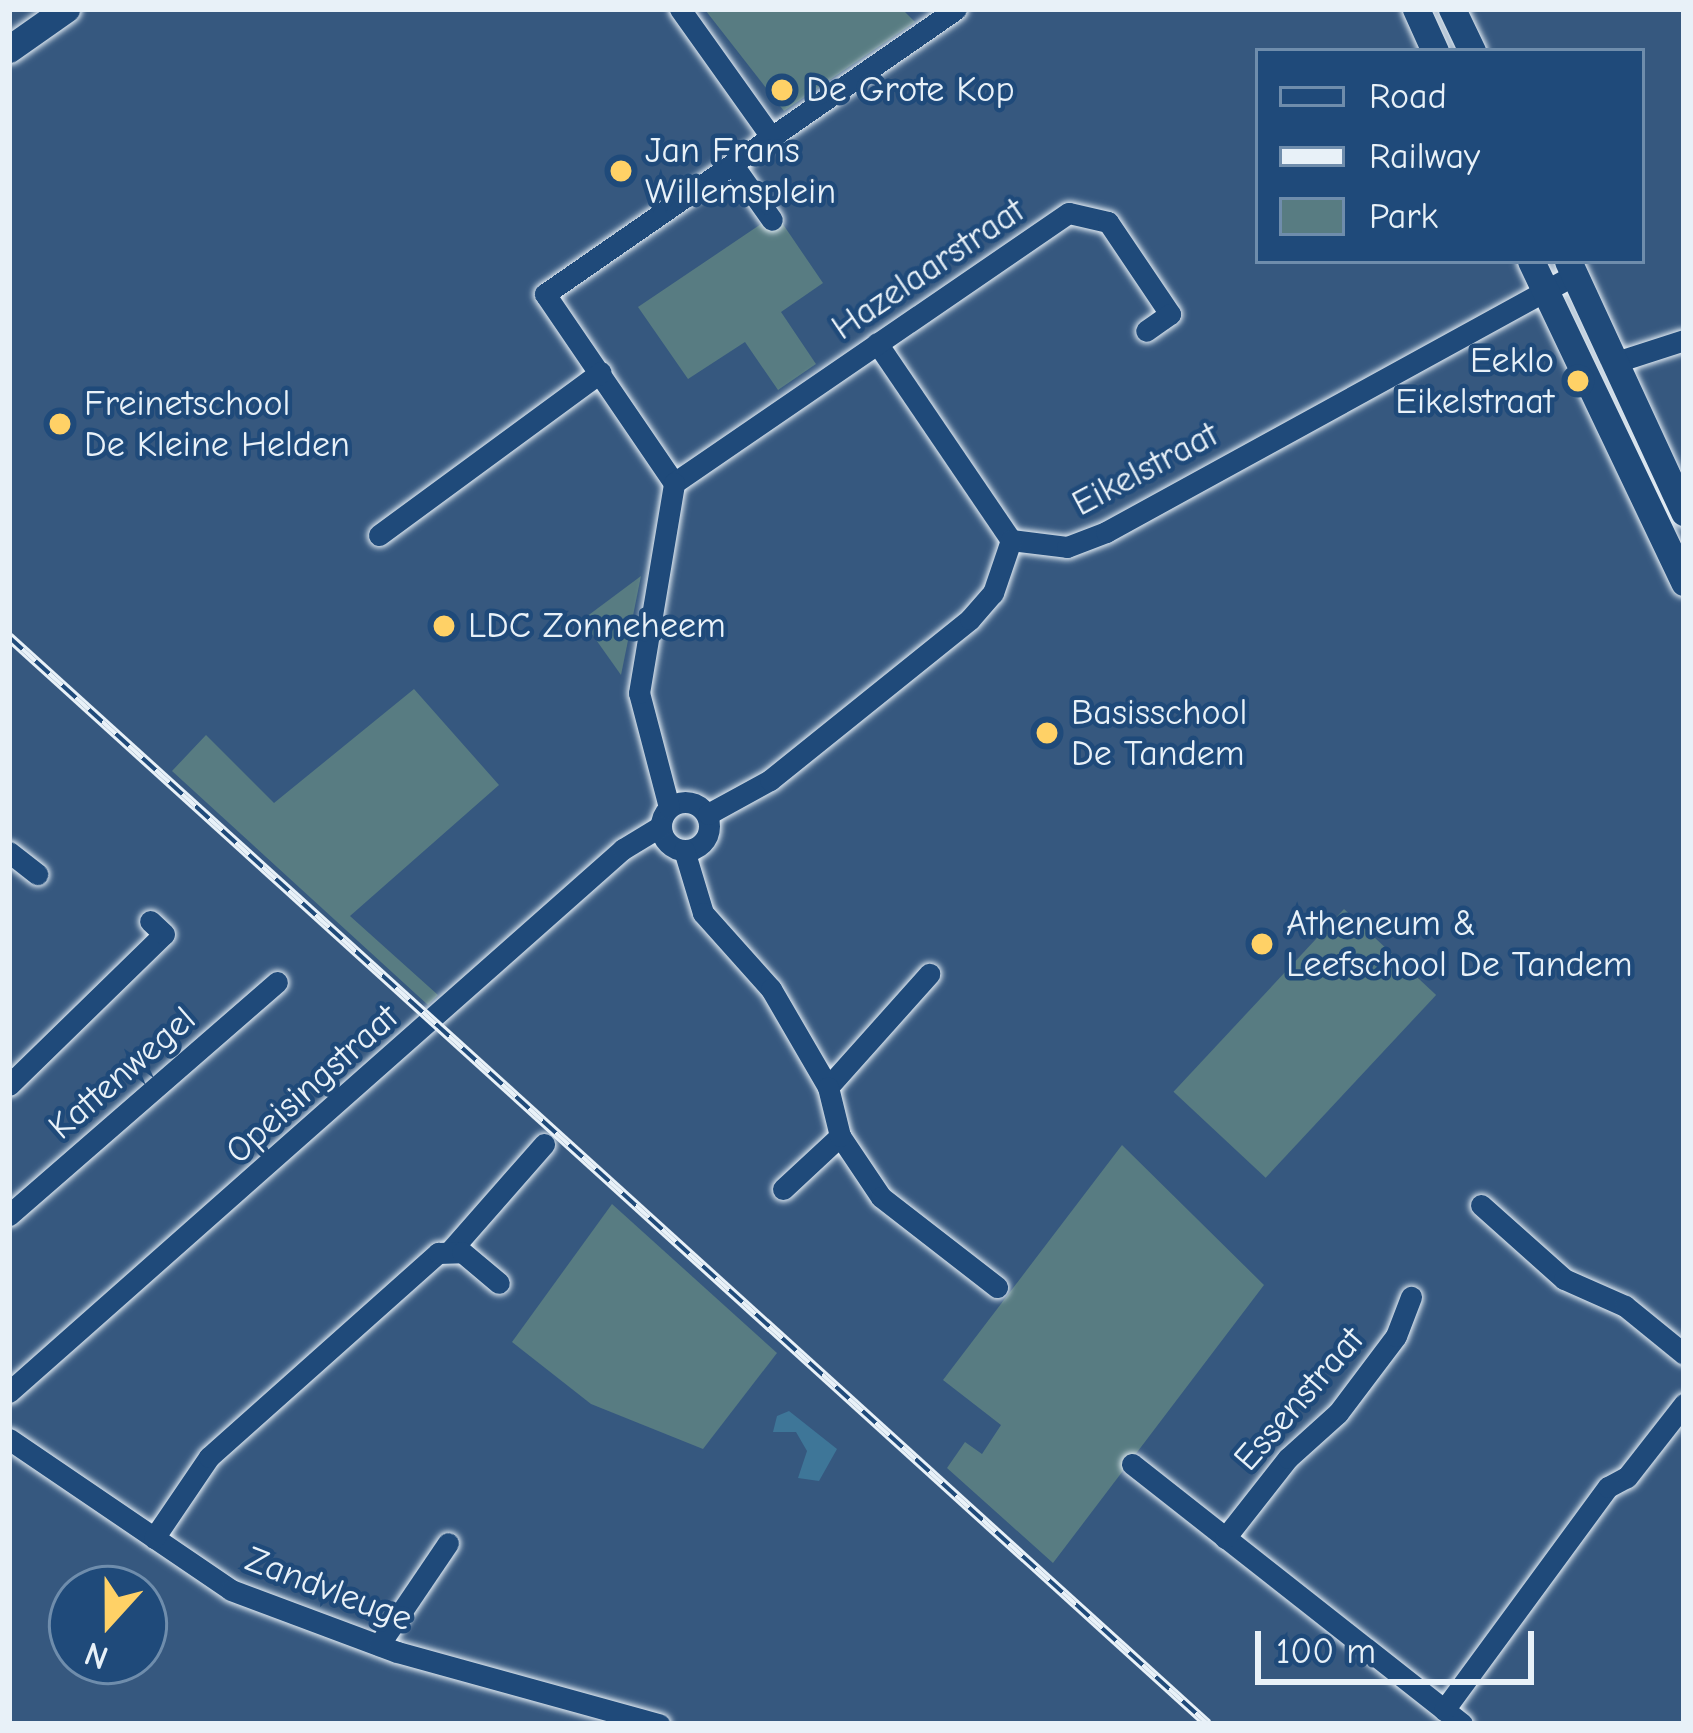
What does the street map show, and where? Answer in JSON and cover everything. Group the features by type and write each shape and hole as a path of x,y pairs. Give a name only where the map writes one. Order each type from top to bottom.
{"main road":[{"path":"9,49 66,9"},
{"path":"1416,9 1435,48"},
{"path":"1453,9 1471,48"},
{"path":"1532,264 1684,582"},
{"path":"1571,268 1684,512"}],"street":[{"path":"680,9 769,134"},
{"path":"956,9 545,293 674,483 639,693 665,816 684,850 703,913 771,988 828,1087 840,1136 881,1197 997,1287"},
{"path":"733,164 772,220"},
{"name":"Hazelaarstraat","path":"674,483 1069,213 1108,222 1170,314 1146,331"},
{"name":"Eikelstraat","path":"1011,540 1067,547 1106,532 1545,290 1571,268"},
{"path":"1616,362 1684,340"},
{"path":"707,814 770,780 970,619 993,593 1011,540 877,343"},
{"path":"379,535 602,372"},
{"path":"665,816 690,801 707,814"},
{"path":"684,850 704,843 707,814"},
{"name":"Opeisingstraat","path":"9,1392 665,816"},
{"path":"9,852 37,874"},
{"path":"9,1085 164,934 150,921"},
{"path":"828,1087 929,974"},
{"name":"Kattenwegel","path":"9,1215 278,982"},
{"path":"783,1189 840,1136"},
{"path":"154,1538 209,1457 451,1250 544,1144"},
{"path":"1481,1205 1564,1279 1625,1306 1684,1354"},
{"path":"451,1250 499,1282"},
{"name":"Essenstraat","path":"1225,1538 1288,1458 1338,1413 1396,1336 1411,1298"},
{"path":"1444,1710 1608,1486 1627,1477 1684,1404"},
{"name":"Zandvleuge","path":"9,1439 232,1590 379,1646 659,1724"},
{"path":"1132,1464 1462,1724"},
{"path":"379,1646 448,1543"}],"green space":[{"path":"902,9 915,22 784,111 706,11"},
{"path":"776,214 823,283 781,312 816,364 778,390 745,342 688,379 638,307"},
{"path":"641,576 621,675 582,620"},
{"path":"414,689 499,785 350,916 438,995 428,1005 172,771 206,735 274,803"},
{"path":"1344,909 1436,995 1266,1178 1174,1092"},
{"path":"1122,1145 1264,1285 1053,1563 947,1468 965,1442 982,1454 1001,1425 943,1380"},
{"path":"612,1204 777,1353 703,1449 591,1404 512,1342"}],"water":[{"path":"789,1411 837,1449 819,1481 798,1478 807,1451 796,1432 773,1432 777,1416"}],"railway":[{"path":"9,637 1208,1724"}],"place":[{"name":"De Grote Kop","path":"782,90"},
{"name":"Jan Frans Willemsplein","path":"621,171"},
{"name":"Eeklo Eikelstraat","path":"1578,381"},
{"name":"Freinetschool De Kleine Helden","path":"60,424"},
{"name":"LDC Zonneheem","path":"444,626"},
{"name":"Basisschool De Tandem","path":"1047,733"},
{"name":"Atheneum & Leefschool De Tandem","path":"1262,944"}]}
